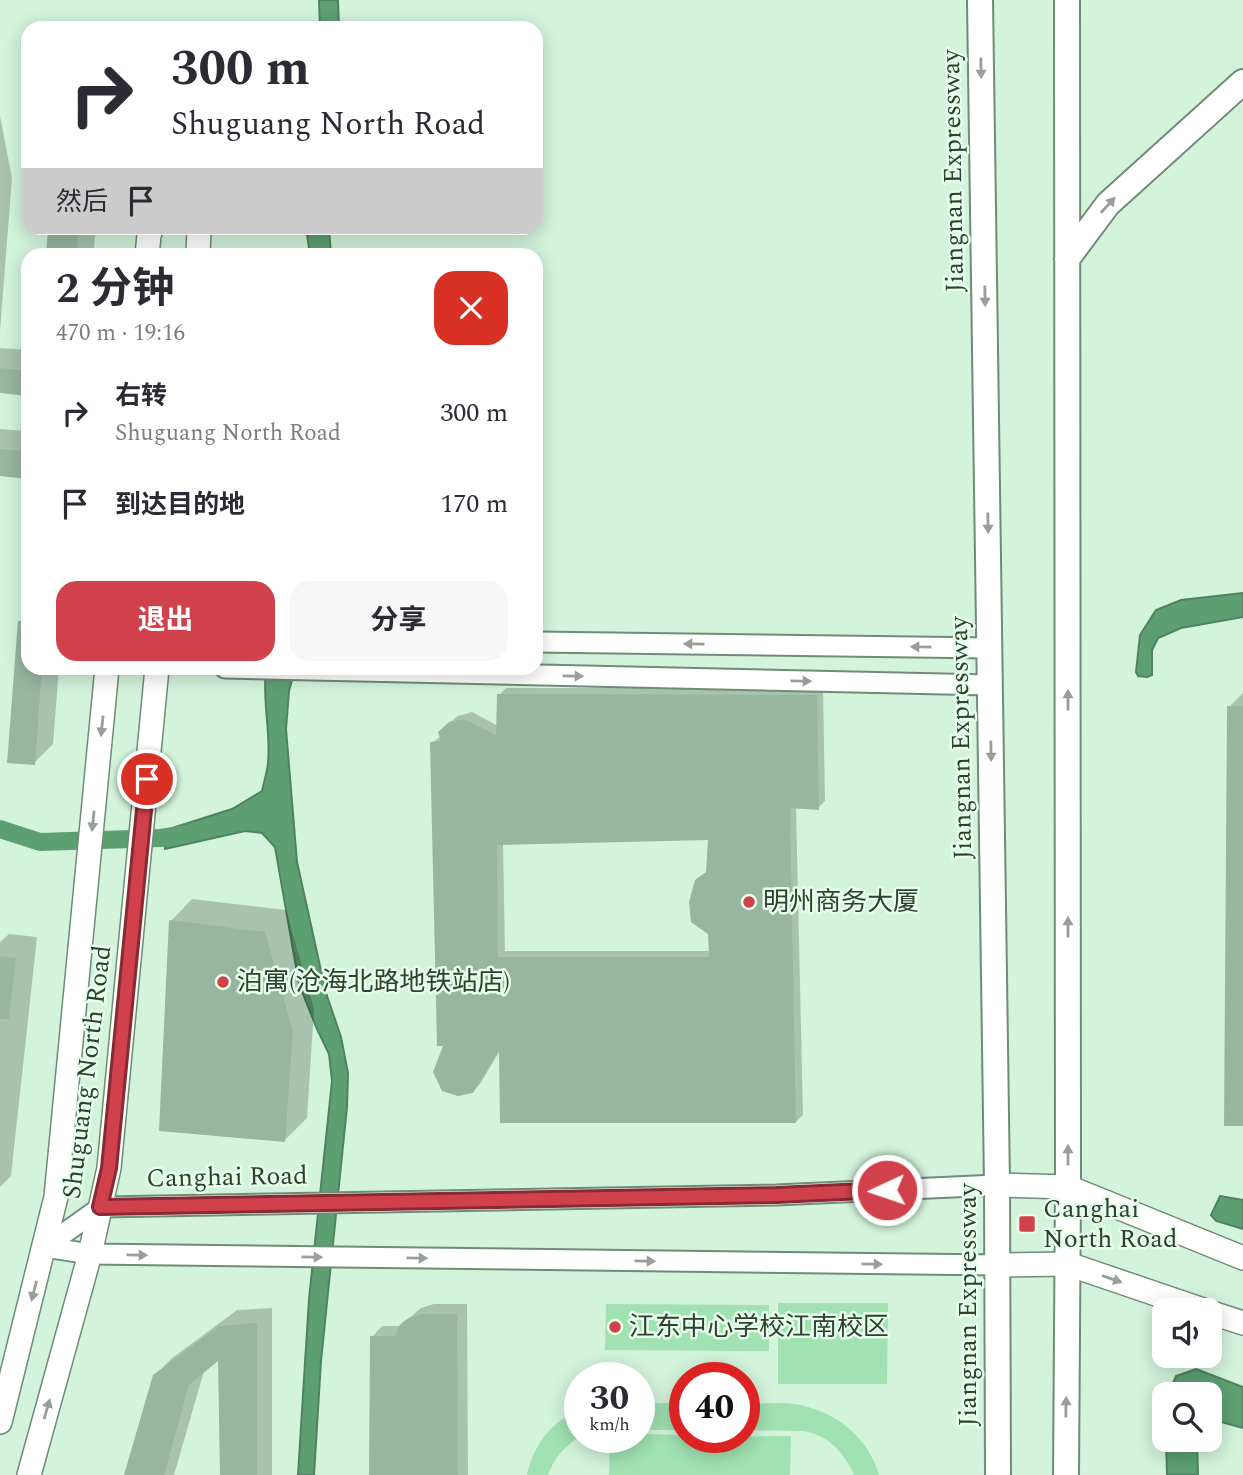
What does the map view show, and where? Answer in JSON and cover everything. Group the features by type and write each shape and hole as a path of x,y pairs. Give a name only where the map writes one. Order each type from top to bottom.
{"main road":[{"name":"Jiangnan Expressway","path":"981,0 998,1265 998,1475"},
{"path":"1066,1475 1067,0"},
{"path":"1067,259 1108,204 1243,82"},
{"name":"Shuguang North Road","path":"0,1422 56,1197 106,675"},
{"name":"Shuguang North Road","path":"29,1475 90,1254 109,1168 157,675"},
{"name":"Canghai Road","path":"997,1185 1068,1187 1243,1258"},
{"path":"998,1265 1068,1264 1169,1298"},
{"path":"1222,1316 1243,1324"}],"street":[{"path":"543,642 990,648"},
{"path":"521,675 990,685"},
{"name":"Canghai Road","path":"100,1207 776,1195 997,1185"},
{"path":"45,1247 100,1207"},
{"path":"45,1247 90,1254 998,1265"}],"shaded area":[{"path":"319,0 338,0 339,21 320,21"},
{"path":"307,235 330,235 330,248 309,248"},
{"path":"1243,593 1243,617 1181,628 1158,638 1152,650 1152,675 1138,676 1136,672 1140,635 1156,610 1181,600"},
{"path":"266,675 293,675 289,691 286,729 297,862 326,993 341,1037 348,1073 347,1107 321,1361 314,1475 298,1475 309,1299 332,1081 329,1054 299,984 275,847 262,833 245,831 165,849 166,830 232,809 262,791 269,751"},
{"path":"1220,1196 1243,1200 1243,1229 1216,1221 1211,1215"},
{"path":"778,1303 888,1303 887,1384 778,1384"},
{"path":"606,1304 769,1305 769,1351 605,1350"},
{"path":"1196,1369 1243,1387 1243,1428 1222,1422 1222,1382 1173,1382 1176,1376"},
{"path":"655,1403 669,1403 669,1430 655,1430"},
{"path":"760,1403 809,1407 836,1419 867,1448 879,1475 854,1475 834,1446 820,1436 803,1431 760,1430"},
{"path":"564,1418 564,1449 553,1463 548,1475 527,1475 535,1451 556,1424"},
{"path":"655,1434 669,1435 669,1453 760,1453 760,1436 791,1436 790,1475 609,1475 610,1453 655,1453"},
{"path":"1166,1452 1197,1452 1198,1475 1167,1475"}],"building":[{"path":"48,235 78,235 77,248 47,248"},
{"path":"0,368 21,370 21,395 0,393"},
{"path":"0,449 21,450 21,478 0,476"},
{"path":"18,621 21,621 21,675 41,675 35,765 7,763"},
{"name":"明州商务大厦","path":"497,694 817,695 819,810 790,808 796,1123 500,1123 499,1050 473,1093 458,1096 442,1091 433,1072 443,1046 437,1046 430,742 441,741 438,732 449,722 464,719 496,735","holes":["708,840 706,872 695,880 689,902 691,922 708,934 709,957 498,957 497,845"]},
{"path":"1227,706 1243,706 1243,1126 1224,1126"},
{"name":"泊寓(沧海北路地铁站店)","path":"169,920 265,932 293,1032 285,1142 159,1131"},
{"path":"0,956 16,958 9,1019 0,1019"},
{"path":"422,1314 457,1314 458,1475 369,1475 370,1336 395,1336 403,1322"},
{"path":"257,1323 257,1475 220,1475 218,1361 189,1385 164,1475 124,1475 153,1375 219,1326"}],"waterway":[{"path":"0,829 40,842 161,838 187,834"}],"place":[{"name":"明州商务大厦","path":"749,902"},
{"name":"泊寓(沧海北路地铁站店)","path":"223,982"},
{"name":"Canghai North Road","path":"1027,1224"},
{"name":"江东中心学校江南校区","path":"615,1327"}],"route":[{"path":"147,779 109,1168 100,1207 776,1195 887,1190"}]}
